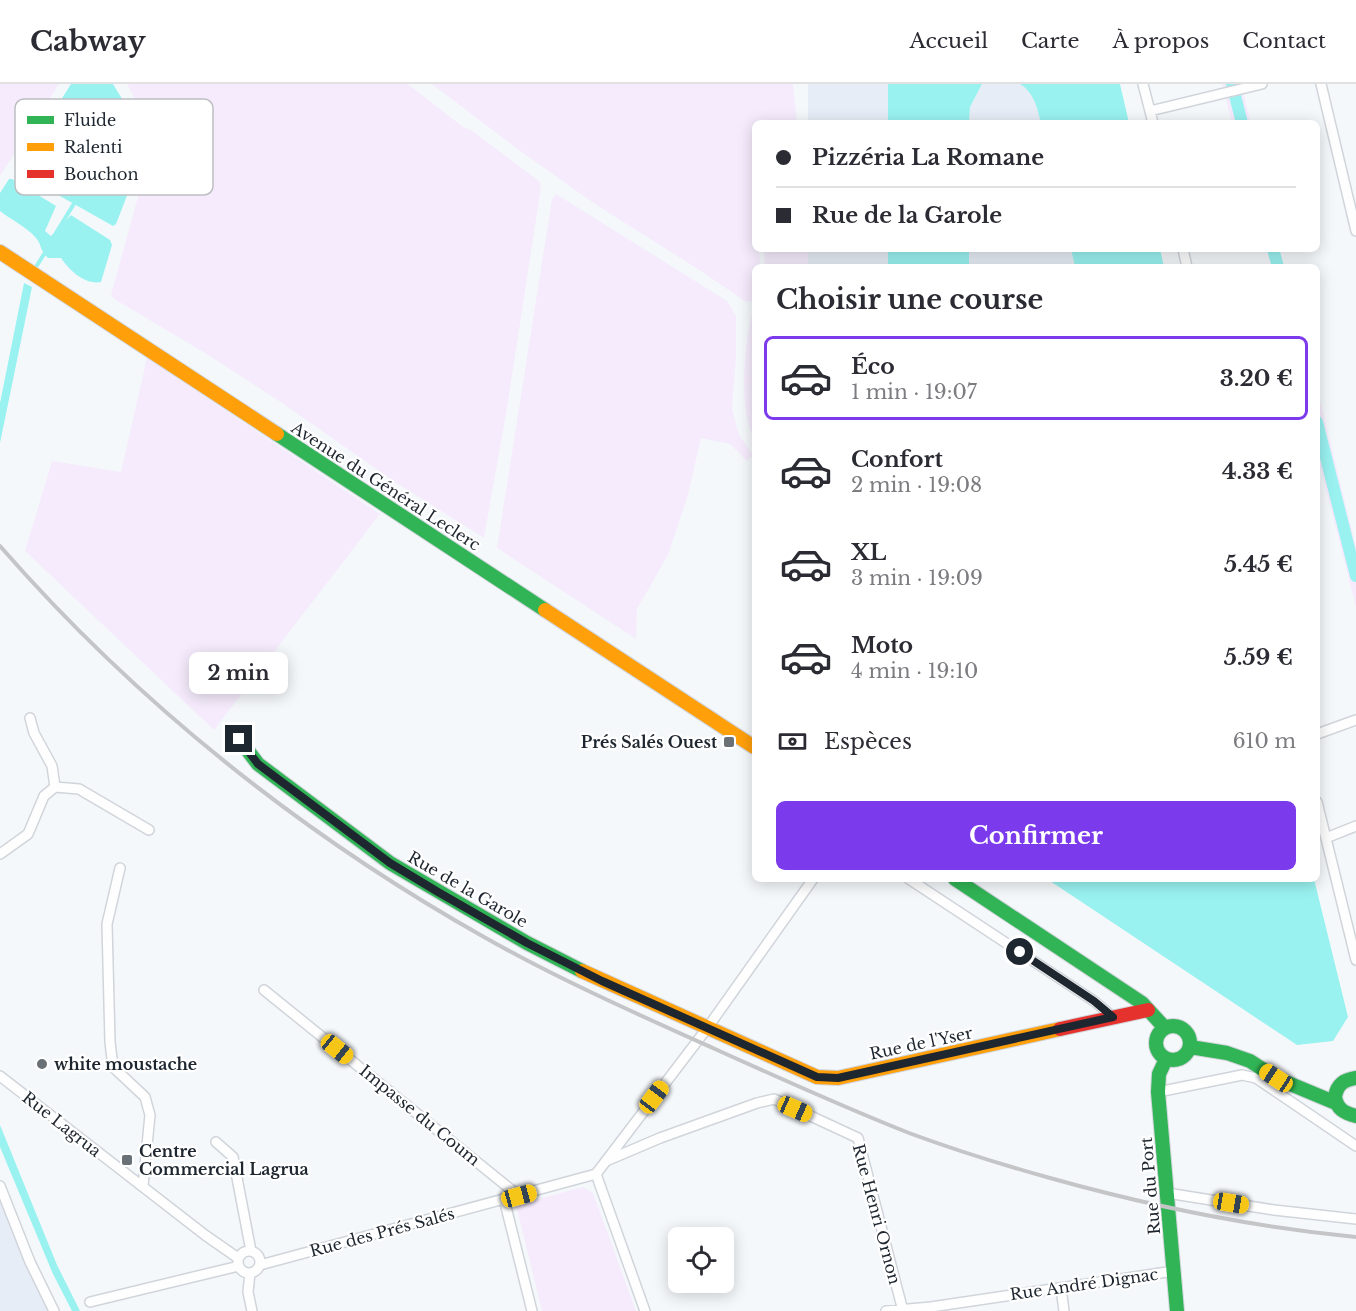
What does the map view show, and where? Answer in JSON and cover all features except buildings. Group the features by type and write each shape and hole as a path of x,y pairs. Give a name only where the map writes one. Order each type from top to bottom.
{"main road":[{"name":"Avenue du Général Leclerc","path":"0,252 752,746"},
{"name":"Rue de la Garole","path":"239,739 258,764 390,863 527,943 602,981 708,1027"},
{"path":"960,882 1135,998 1164,1028"},
{"name":"Rue de l'Yser","path":"708,1027 817,1077 827,1078 869,1072 1148,1010"},
{"path":"1181,1027 1189,1036 1191,1047 1181,1059 1166,1059 1161,1056 1156,1046 1157,1036 1164,1028 1181,1027"},
{"path":"1191,1047 1227,1053 1250,1061 1276,1078 1336,1103"},
{"name":"Rue du Port","path":"1166,1059 1159,1074 1158,1092 1176,1311"},
{"path":"1303,1089 1341,1083 1356,1078"},
{"path":"1341,1083 1335,1092 1336,1103 1343,1113 1356,1116"}],"street":[{"path":"1143,84 1152,120"},
{"path":"1150,111 1262,84"},
{"path":"1321,84 1356,231"},
{"path":"30,718 34,733 52,766 56,788"},
{"path":"1320,733 1356,720"},
{"path":"0,854 28,834 44,796 56,788 79,789 149,830"},
{"path":"1320,814 1356,960"},
{"path":"1326,838 1356,826"},
{"path":"120,868 107,924 110,1042 113,1067 145,1097 150,1115 143,1186"},
{"path":"645,1311 596,1174 708,1027 811,882"},
{"path":"914,882 1094,1001 1113,1017"},
{"name":"Impasse du Coum","path":"264,990 519,1196"},
{"path":"1158,1092 1242,1075 1256,1078 1356,1146"},
{"name":"Rue Lagrua","path":"0,1076 238,1262"},
{"name":"Rue Henri Ornon","path":"606,1161 660,1138 757,1103 774,1100 858,1138 903,1310"},
{"path":"216,1142 233,1157 251,1251"},
{"name":"Rue des Prés Salés","path":"260,1266 596,1174"},
{"path":"0,1186 30,1263 54,1311"},
{"path":"1167,1193 1356,1220"},
{"path":"504,1199 532,1311"},
{"path":"90,1302 238,1262 244,1252 251,1251 257,1254 260,1266 250,1273 243,1271 238,1262"},
{"name":"Rue André Dignac","path":"886,1311 931,1307 1174,1271"},
{"path":"250,1273 248,1292 252,1311"},
{"path":"1061,1288 1064,1311"}],"shaded area":[{"path":"0,84 59,84 49,99 15,99 15,153 0,176"},
{"path":"127,84 408,84 463,127 471,130 539,181 541,187 507,408 484,538 395,482 282,403 111,295 138,195 213,195 213,99 135,99"},
{"path":"432,84 793,84 797,120 752,120 752,252 759,252 760,264 752,264 752,301 746,302 595,204"},
{"path":"808,84 888,84 888,120 808,120"},
{"path":"982,84 1020,84 1035,100 1040,120 969,120 970,107"},
{"path":"1222,84 1241,84 1250,120 1231,120"},
{"path":"556,194 727,301 736,316 736,358 732,409 739,435 752,456 747,461 730,444 701,438 688,495 668,555 637,609 636,639 497,548 552,199"},
{"path":"764,252 808,252 808,264 765,264"},
{"path":"808,252 888,252 888,264 808,264"},
{"path":"969,252 1072,252 1074,264 969,264"},
{"path":"752,316 752,432 744,393 745,355"},
{"path":"147,358 380,514 214,730 25,551 52,461 121,472"},
{"path":"1320,400 1356,547 1356,607 1320,467"},
{"path":"583,1187 593,1193 636,1311 542,1311 516,1205"},
{"path":"0,1197 49,1311 0,1311"}],"water":[{"path":"71,84 113,84 122,99 62,99"},
{"path":"888,84 982,84 970,107 969,120 888,120"},
{"path":"1020,84 1120,84 1128,120 1040,120 1032,96"},
{"path":"9,179 12,179 15,181 15,195 38,195 56,206 45,231 51,236 71,215 110,240 112,245 101,282 89,281 78,276 61,258 48,258 32,234 0,211 0,193"},
{"path":"58,195 127,195 116,224 113,226"},
{"path":"888,252 969,252 969,264 888,264"},
{"path":"1072,252 1161,252 1163,264 1074,264"},
{"path":"24,283 32,287 0,443 0,403"},
{"path":"1052,882 1315,882 1348,1017 1333,1041 1297,1045"},
{"path":"0,1125 57,1265 80,1311 72,1311 53,1274 0,1147"}],"waterway":[{"path":"1232,84 1241,120"},
{"path":"56,233 75,202"},
{"path":"34,270 46,251"},
{"path":"1274,252 1277,264"},
{"path":"1320,434 1356,576"}],"railway":[{"path":"0,546 108,659 166,712 287,810 351,855 417,897 540,967 811,1092 909,1133 997,1163 1163,1206 1278,1228 1356,1237"}],"traffic: fast":[{"path":"277,434 545,610"},
{"path":"239,739 258,764 390,863 527,943 582,971"},
{"path":"960,882 1142,1003 1165,1028"},
{"path":"1173,1026 1185,1031 1190,1043 1185,1055 1173,1060 1161,1055 1156,1043 1161,1031 1173,1026"},
{"path":"1190,1047 1227,1053 1250,1061 1276,1078 1336,1103"},
{"path":"1166,1059 1159,1074 1158,1092 1177,1311"},
{"path":"1356,1078 1342,1083 1335,1097 1337,1105 1342,1110 1356,1116"}],"traffic: slow":[{"path":"0,252 277,434"},
{"path":"545,610 752,746"},
{"path":"582,971 817,1077 838,1078 1060,1029"}],"traffic: jam":[{"path":"1060,1029 1148,1010"}],"place":[{"name":"Prés Salés Ouest","path":"729,742"},
{"name":"white moustache","path":"42,1064"},
{"name":"Centre Commercial Lagrua","path":"127,1160"}],"route":[{"path":"239,739 258,764 390,863 438,892 527,943 602,981 817,1077 838,1078 1113,1017 1094,1001 1020,952"}]}
